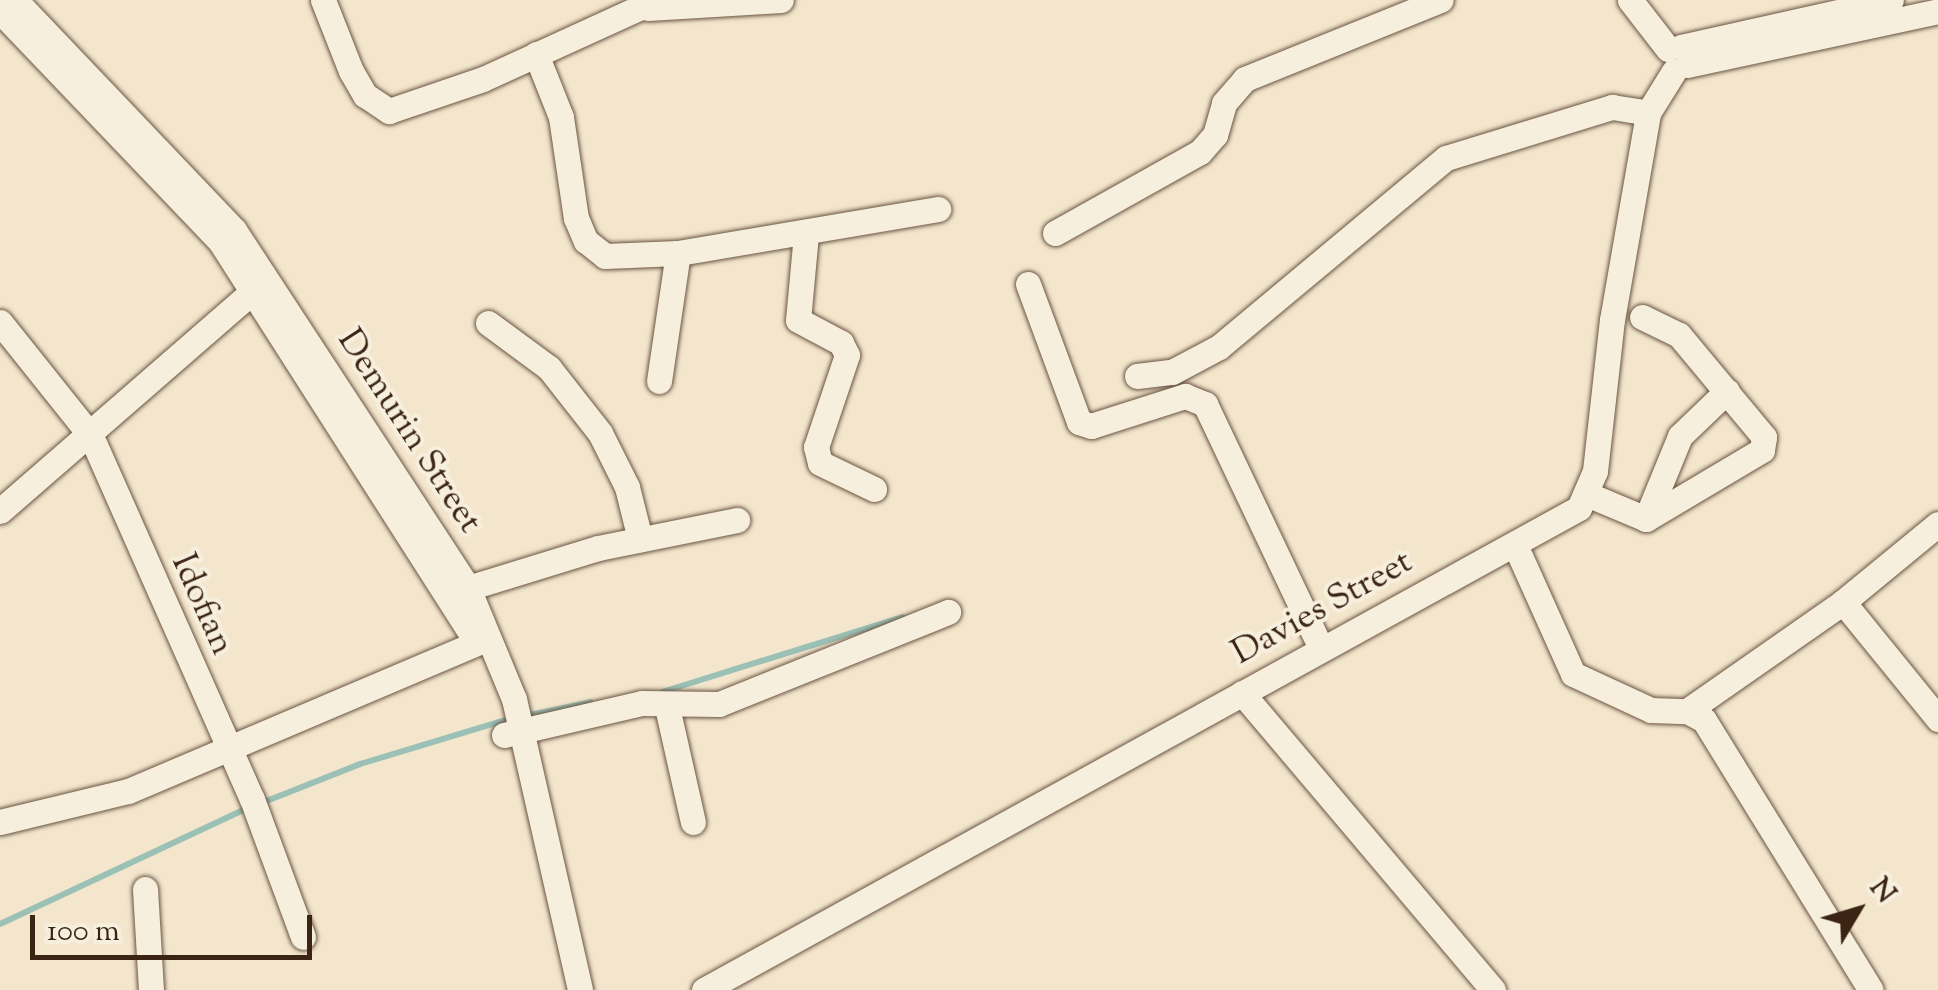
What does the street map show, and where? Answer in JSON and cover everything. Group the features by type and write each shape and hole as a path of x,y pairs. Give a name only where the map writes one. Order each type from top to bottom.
{"street":[{"name":"Demurin Street","path":"15,0 234,230 468,588 509,719 580,990"},
{"path":"323,0 358,83 389,111 441,97 652,4 780,0"},
{"path":"1055,233 1200,152 1215,135 1224,103 1246,79 1441,0"},
{"path":"1630,0 1678,58"},
{"path":"1646,519 1589,495 1648,113 1678,58 1891,0"},
{"name":"Demurin Street","path":"0,11 160,171 255,289 476,642 509,719 562,990"},
{"path":"1678,58 1938,11"},
{"path":"536,54 561,117 586,241 605,256 678,253 938,209"},
{"path":"1136,376 1172,372 1219,347 1446,158 1612,106 1648,113"},
{"path":"806,234 798,320 841,343 847,355 816,447 820,463 874,489"},
{"path":"658,382 678,253"},
{"path":"1028,284 1079,422 1091,426 1186,396 1204,404 1321,648"},
{"path":"0,511 91,436 255,289"},
{"path":"1642,317 1679,335 1764,436 1762,450 1646,519"},
{"name":"Idofian","path":"0,322 91,436 256,809 303,937"},
{"path":"488,323 549,368 600,433 627,487 640,539"},
{"path":"1646,519 1680,436 1728,391"},
{"name":"Davies Street","path":"704,990 1321,648 1516,547 1579,508 1589,495"},
{"path":"468,588 640,539 737,520"},
{"path":"1687,711 1843,602 1938,524"},
{"path":"1516,547 1573,674 1652,710 1687,711 1704,720 1732,756 1871,990"},
{"path":"1843,602 1938,719"},
{"path":"509,719 642,703 667,707 719,704 764,691 948,612"},
{"path":"0,822 128,791 476,642"},
{"path":"1242,693 1493,990"},
{"path":"667,707 693,822"},
{"path":"145,888 151,990"}],"waterway":[{"path":"662,692 903,617"},
{"path":"525,716 591,702"},
{"path":"259,804 360,764 512,718"},
{"path":"0,924 248,808"}]}
